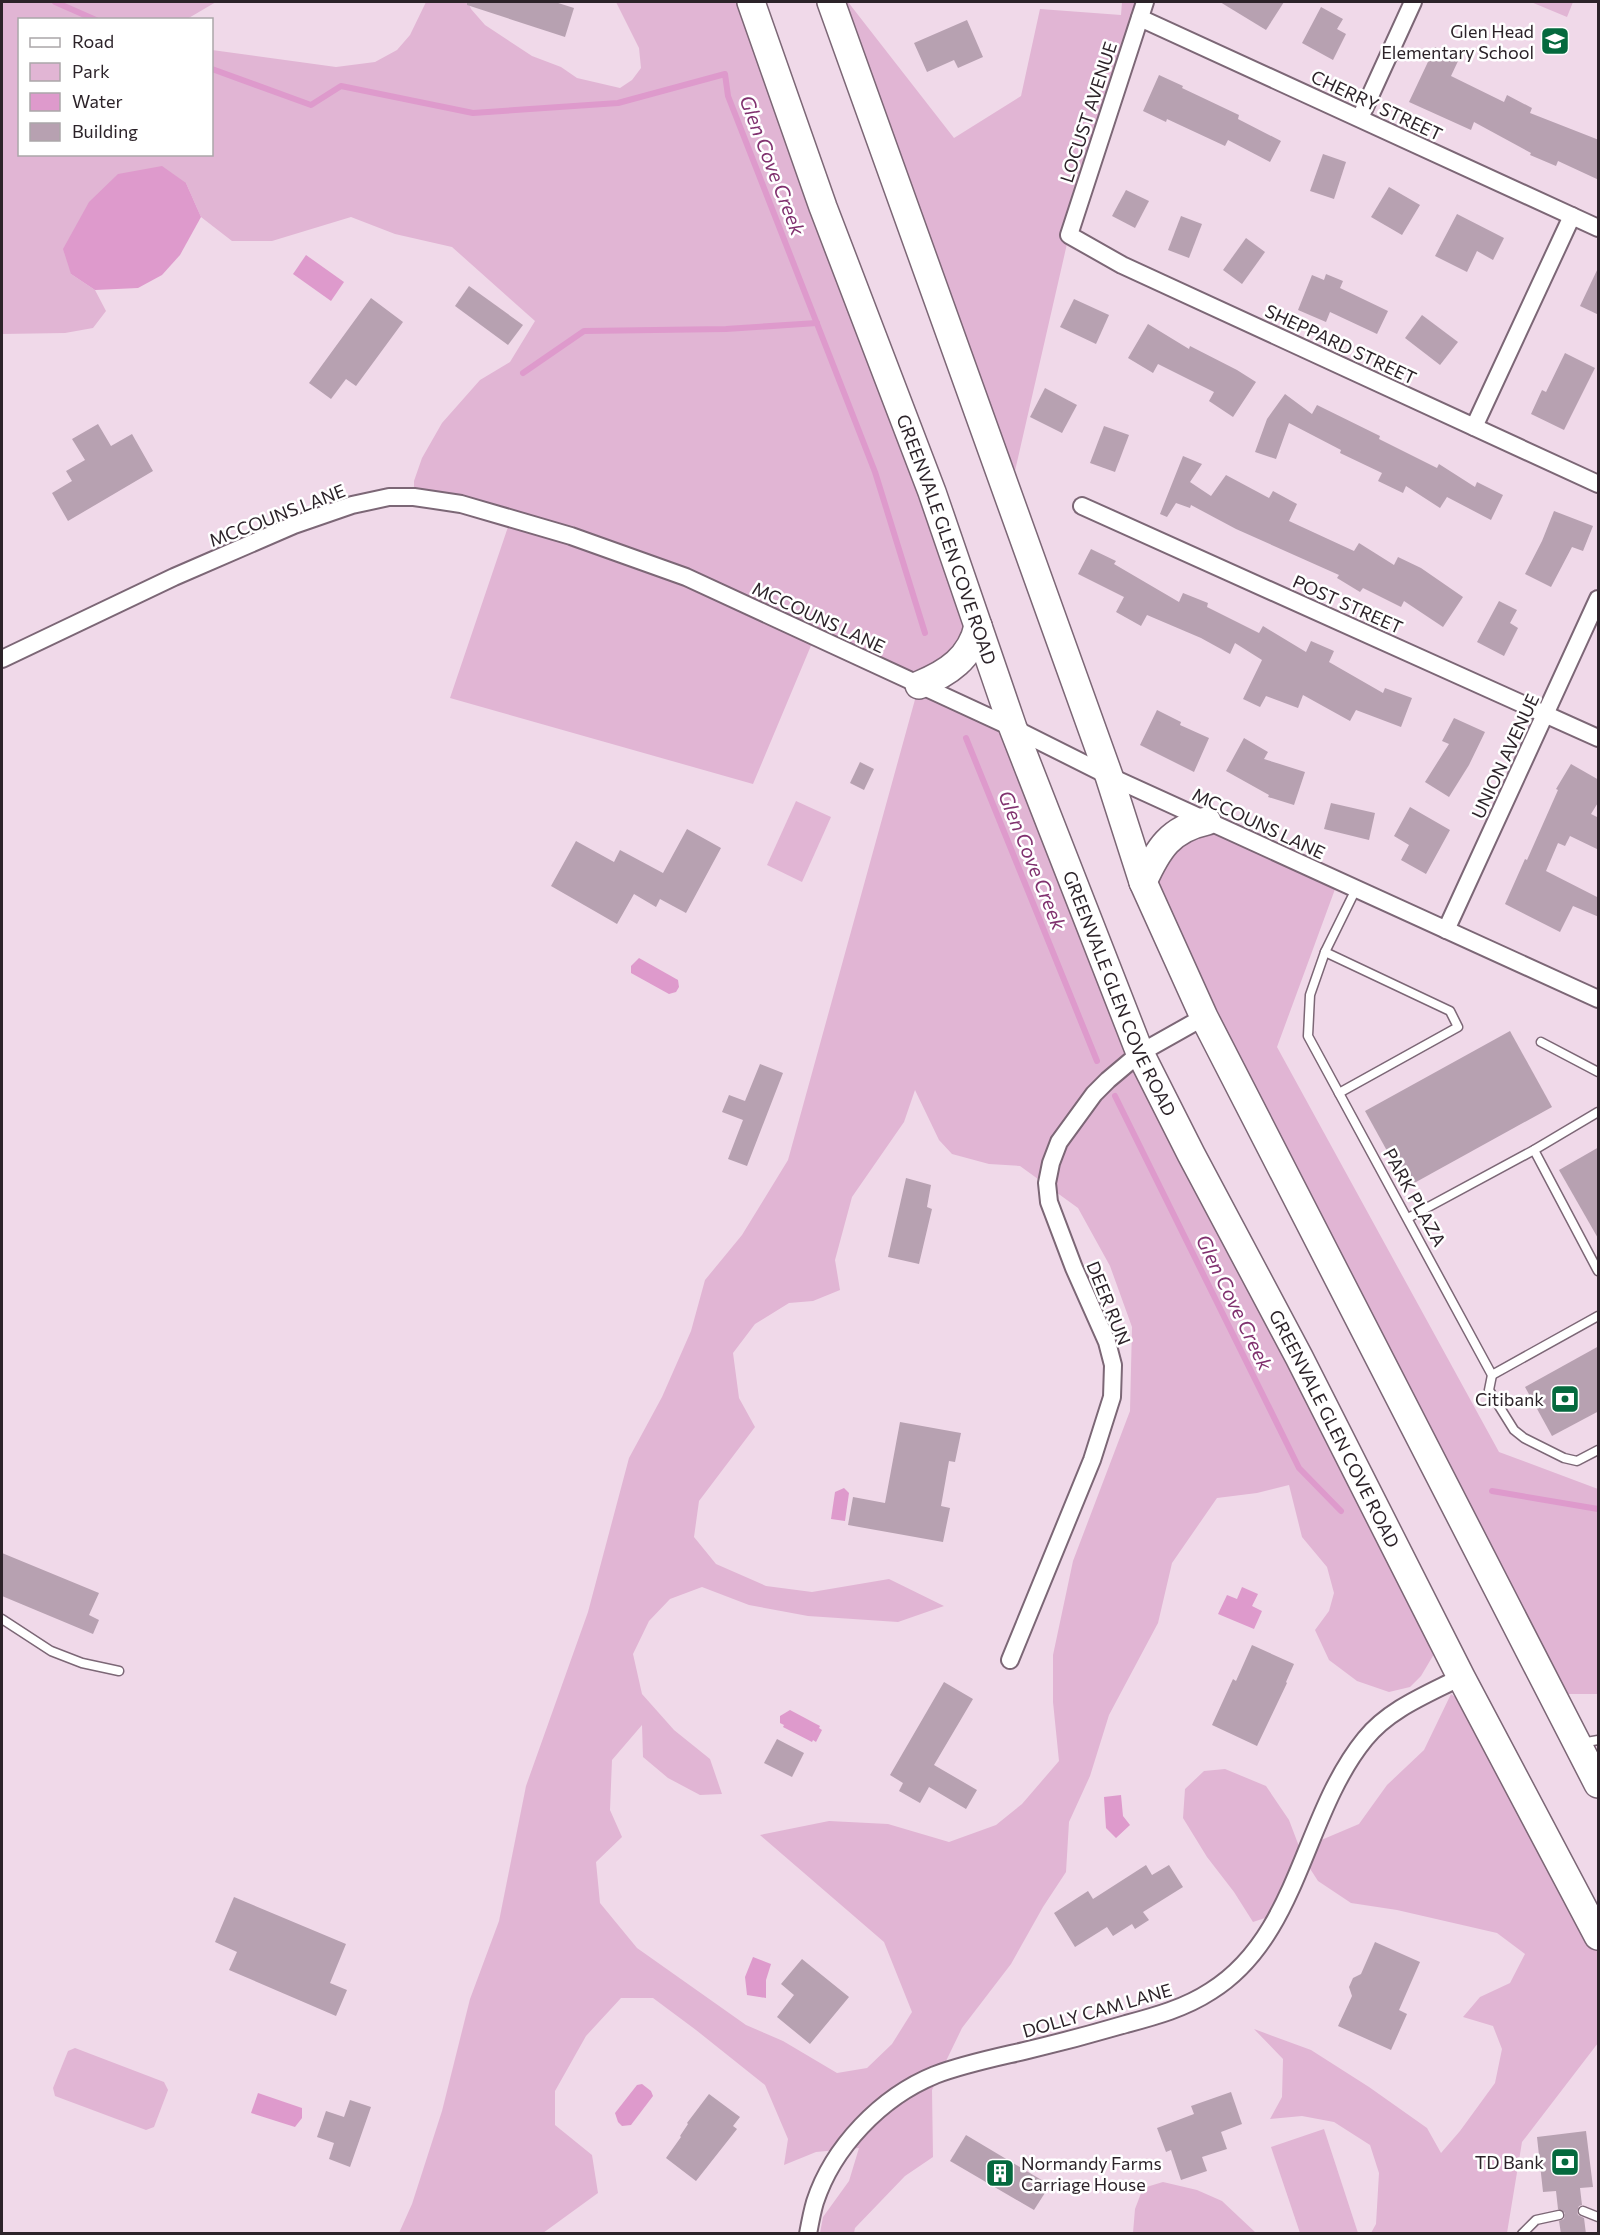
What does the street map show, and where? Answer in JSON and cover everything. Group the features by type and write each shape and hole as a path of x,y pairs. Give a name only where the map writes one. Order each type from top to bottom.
{"main road":[{"name":"GREENVALE GLEN COVE ROAD","path":"750,2 824,207 932,492 1013,728 1140,1053 1461,1677 1599,1936"},
{"path":"831,2 1109,776 1143,882 1204,1017 1588,1742 1599,1784"},
{"path":"919,685 947,672 959,662 975,639 978,626"},
{"path":"1143,882 1152,863 1170,837 1180,829 1207,821"}],"street":[{"name":"LOCUST AVENUE","path":"1069,235 1145,2"},
{"path":"1360,118 1413,2"},
{"name":"CHERRY STREET","path":"1140,18 1599,228"},
{"path":"1474,427 1572,216"},
{"name":"SHEPPARD STREET","path":"1069,235 1122,265 1599,484"},
{"name":"MCCOUNS LANE","path":"2,659 174,577 294,525 352,505 389,497 414,497 461,504 571,536 686,577 1013,728 1109,776 1599,999"},
{"name":"POST STREET","path":"1082,506 1599,738"},
{"name":"UNION AVENUE","path":"1446,930 1599,599"},
{"name":"DEER RUN","path":"1010,1660 1092,1460 1112,1397 1113,1365 1107,1342 1074,1268 1049,1202 1047,1183 1051,1163 1059,1142 1094,1094 1140,1053 1204,1017"},
{"name":"DOLLY CAM LANE","path":"808,2234 815,2202 832,2164 859,2128 893,2098 933,2076 962,2066 1071,2040 1166,2013 1188,2005 1225,1982 1253,1953 1279,1912 1332,1795 1351,1758 1366,1737 1389,1716 1461,1677"}],"lane":[{"name":"PARK PLAZA","path":"1356,889 1325,952 1310,995 1308,1036 1492,1375 1489,1390 1514,1430 1524,1438 1564,1458 1577,1461 1599,1450"},
{"path":"1325,952 1450,1011 1458,1027 1339,1093"},
{"path":"1541,1042 1599,1072"},
{"path":"1408,1218 1599,1112"},
{"path":"1534,1150 1599,1270"},
{"path":"1492,1375 1599,1316"},
{"path":"2,1619 51,1651 82,1663 119,1671"},
{"path":"1583,2211 1599,2217"},
{"path":"1522,2234 1536,2220 1559,2215"}],"green space":[{"path":"2,2 216,2 189,18 18,18 18,156 213,156 213,50 336,67 375,62 397,50 410,35 426,2 468,2 485,25 532,56 561,67 577,78 620,88 632,80 641,68 639,48 616,2 751,2 978,626 920,684 1013,728 1101,956 1435,1639 1434,1654 1421,1676 1410,1687 1389,1692 1357,1681 1329,1660 1315,1630 1329,1611 1334,1593 1327,1567 1302,1537 1289,1485 1257,1493 1217,1498 1172,1563 1158,1623 1109,1715 1090,1776 1069,1822 1066,1872 1011,1964 962,2028 932,2090 933,2157 905,2176 855,2228 854,2233 820,2233 823,2217 849,2181 859,2148 816,2152 784,2165 788,2139 765,2085 653,1998 621,1998 586,2036 555,2091 555,2125 592,2155 598,2193 543,2233 399,2233 412,2204 442,2111 470,1999 499,1921 526,1786 588,1612 629,1458 662,1397 691,1331 705,1280 742,1235 788,1160 919,685 815,636 753,784 450,698 511,518 414,497 414,481 422,458 442,423 480,380 510,362 535,321 452,247 395,234 351,217 272,241 232,241 201,217 186,183 71,274 95,290 106,311 93,328 65,333 2,334","holes":["915,1090 939,1140 952,1154 989,1164 1020,1166 1078,1208 1110,1266 1132,1327 1130,1411 1073,1561 1053,1655 1053,1702 1059,1761 1022,1804 996,1825 949,1842 888,1824 829,1821 760,1835 884,1942 912,2012 892,2044 867,2068 837,2073 783,2041 746,2025 637,1948 600,1903 596,1862 622,1837 610,1810 612,1760 642,1725 643,1757 668,1778 700,1795 722,1794 710,1759 674,1730 642,1694 633,1654 649,1621 670,1599 702,1587 749,1605 808,1616 898,1622 944,1606 889,1579 812,1592 766,1586 716,1564 694,1537 699,1501 755,1427 739,1398 733,1353 755,1324 789,1303 813,1301 840,1290 835,1260 852,1197 904,1122"]},
{"path":"831,2 848,2 954,138 1021,96 1040,9 1121,15 1122,2 1145,2 1069,235 1009,497"},
{"path":"1531,2 1573,2 1567,17"},
{"path":"796,801 831,817 802,882 767,865"},
{"path":"1201,818 1338,881 1277,1047 1499,1452 1598,1489 1598,1694 1552,1694 1143,882"},
{"path":"1451,1694 1469,1707 1598,1949 1598,2043 1522,2142 1507,2233 1371,2233 1376,2224 1379,2173 1370,2145 1334,2122 1302,2116 1270,2119 1282,2097 1283,2059 1254,2029 1311,2050 1369,2087 1427,2128 1441,2153 1495,2083 1502,2049 1493,2026 1463,2017 1480,1997 1510,1983 1525,1954 1497,1933 1397,1910 1351,1903 1318,1881 1307,1864 1268,1917 1253,1922 1234,1892 1207,1857 1183,1818 1185,1789 1204,1771 1225,1769 1266,1786 1289,1820 1300,1849 1359,1824 1387,1785 1424,1750"},
{"path":"75,2048 164,2082 168,2090 154,2127 146,2130 55,2096 53,2088 68,2051"},
{"path":"1324,2129 1358,2233 1300,2233 1271,2147"},
{"path":"1163,2182 1197,2190 1222,2201 1256,2233 1133,2233 1135,2209 1143,2188"}],"water":[{"path":"162,166 186,183 201,217 180,255 162,275 138,288 95,290 71,274 63,249 89,202 118,174"},
{"path":"306,255 344,282 331,301 293,274"},
{"path":"639,958 678,980 679,987 676,992 669,994 631,973 631,966"},
{"path":"844,1488 849,1493 845,1521 831,1519 835,1492"},
{"path":"1242,1587 1258,1594 1252,1606 1262,1611 1254,1629 1218,1614 1227,1595 1237,1599"},
{"path":"790,1710 820,1726 822,1730 816,1742 783,1727 784,1725 780,1723 780,1716"},
{"path":"1121,1795 1123,1816 1130,1825 1116,1838 1106,1828 1104,1797"},
{"path":"753,1957 771,1964 766,1980 766,1998 747,1995 745,1977"},
{"path":"642,2084 651,2091 653,2096 631,2125 622,2126 615,2113 637,2085"},
{"path":"258,2093 302,2108 302,2118 295,2127 251,2113"}],"building":[{"path":"467,2 555,2 574,8 565,37 467,5"},
{"path":"1220,2 1284,2 1266,30"},
{"path":"1321,7 1343,19 1337,29 1346,34 1333,60 1302,43"},
{"path":"967,20 983,57 958,68 954,60 927,72 914,43"},
{"path":"1435,47 1459,59 1451,76 1504,102 1507,95 1532,108 1530,113 1599,140 1599,180 1558,161 1556,166 1530,155 1531,153 1474,122 1471,130 1409,102"},
{"path":"1159,75 1239,115 1238,119 1281,141 1270,162 1228,140 1225,146 1167,119 1166,122 1143,111"},
{"path":"1323,154 1346,162 1334,199 1310,191"},
{"path":"1389,187 1420,205 1402,235 1371,217"},
{"path":"1126,190 1149,201 1135,228 1112,216"},
{"path":"1457,214 1504,238 1493,260 1477,251 1467,272 1435,256"},
{"path":"1181,216 1202,224 1189,258 1168,250"},
{"path":"1246,238 1265,252 1242,284 1223,270"},
{"path":"1599,266 1599,315 1580,306"},
{"path":"1326,274 1343,281 1340,288 1388,311 1377,334 1330,312 1326,322 1298,310 1312,275 1324,280"},
{"path":"469,286 523,325 508,345 455,306"},
{"path":"371,298 403,322 356,386 346,379 331,399 309,383"},
{"path":"1074,299 1109,315 1096,344 1060,327"},
{"path":"1422,315 1458,342 1440,365 1405,338"},
{"path":"1148,324 1189,349 1190,346 1256,382 1233,417 1209,401 1214,392 1158,364 1153,373 1128,358"},
{"path":"1565,353 1595,368 1564,430 1531,414 1542,390 1546,392"},
{"path":"1045,388 1077,405 1062,433 1030,417"},
{"path":"1285,394 1312,414 1317,405 1380,436 1379,439 1437,468 1439,464 1475,487 1477,482 1503,495 1491,520 1447,497 1440,508 1406,486 1403,493 1378,481 1382,473 1340,453 1341,450 1289,423 1276,459 1255,452 1267,419"},
{"path":"98,424 111,446 132,434 153,471 68,521 52,493 72,481 66,471 85,460 72,439"},
{"path":"1104,426 1129,435 1115,472 1090,463"},
{"path":"1183,456 1202,464 1190,482 1211,496 1226,475 1269,498 1273,491 1297,504 1289,521 1354,551 1359,543 1394,565 1398,557 1421,568 1463,597 1443,627 1404,601 1401,607 1363,588 1360,592 1337,578 1339,575 1236,529 1191,505 1190,508 1176,503 1167,517 1160,514"},
{"path":"1554,511 1593,526 1583,551 1572,547 1551,587 1525,574"},
{"path":"1091,549 1116,561 1114,564 1179,602 1183,593 1208,603 1207,607 1259,633 1263,626 1306,652 1311,641 1334,651 1329,662 1383,693 1385,688 1412,698 1401,727 1356,710 1350,721 1303,695 1298,708 1266,696 1260,707 1243,699 1262,660 1235,643 1230,654 1201,638 1147,615 1141,626 1116,612 1124,597 1078,574"},
{"path":"1499,601 1517,610 1510,623 1518,628 1504,656 1477,642"},
{"path":"1157,710 1181,722 1180,725 1209,738 1194,772 1140,745"},
{"path":"1454,718 1485,732 1469,765 1449,797 1425,782 1449,744 1442,741"},
{"path":"1244,738 1268,752 1264,759 1305,772 1294,805 1268,797 1269,795 1226,771"},
{"path":"860,762 874,769 864,790 850,783"},
{"path":"1571,764 1599,780 1599,801 1591,814 1599,818 1599,850 1570,836 1565,846 1558,843 1546,871 1599,898 1599,917 1573,906 1560,932 1505,904 1525,859 1527,860 1558,790 1556,789"},
{"path":"1331,803 1375,813 1369,840 1324,829"},
{"path":"1410,807 1450,830 1426,874 1401,860 1409,845 1394,836"},
{"path":"687,829 721,848 686,913 660,899 656,907 634,894 617,924 551,886 576,841 614,862 620,850 663,873"},
{"path":"1510,1031 1552,1107 1407,1187 1365,1111"},
{"path":"760,1064 783,1073 747,1166 728,1159 743,1120 722,1112 729,1095 745,1101"},
{"path":"1599,1147 1599,1240 1559,1170"},
{"path":"906,1178 931,1185 927,1207 932,1209 919,1264 888,1257"},
{"name":"Citibank","path":"1599,1346 1599,1411 1552,1436 1525,1387"},
{"path":"900,1422 961,1433 955,1462 949,1461 941,1506 950,1508 943,1542 848,1525 853,1497 885,1503"},
{"path":"2,1553 99,1593 89,1615 99,1620 93,1634 2,1596"},
{"path":"1252,1645 1294,1664 1257,1746 1212,1725"},
{"path":"944,1682 973,1699 934,1765 977,1790 966,1809 929,1787 920,1803 899,1791 903,1783 890,1775"},
{"path":"777,1739 804,1753 792,1777 764,1763"},
{"path":"1146,1865 1152,1875 1169,1865 1183,1887 1143,1912 1149,1920 1135,1929 1132,1924 1113,1936 1107,1927 1075,1947 1054,1913 1088,1891 1093,1899"},
{"path":"234,1897 346,1944 330,1983 347,1990 336,2016 229,1970 237,1952 215,1942"},
{"path":"1375,1942 1420,1962 1399,2010 1407,2014 1391,2050 1338,2026 1352,1996 1349,1987 1353,1978 1361,1974"},
{"path":"802,1959 849,1997 810,2044 777,2017 794,1995 781,1984"},
{"path":"1231,2092 1242,2124 1221,2132 1227,2149 1202,2157 1207,2171 1181,2180 1171,2150 1166,2152 1157,2128 1194,2114 1191,2106"},
{"path":"709,2094 740,2117 733,2126 737,2129 696,2181 666,2158 681,2137 687,2123"},
{"path":"350,2100 371,2107 350,2167 329,2159 334,2143 317,2137 326,2111 344,2117"},
{"name":"TD Bank","path":"1586,2131 1593,2187 1580,2188 1582,2205 1577,2211 1578,2215 1584,2218 1586,2234 1561,2234 1559,2221 1564,2219 1565,2213 1558,2209 1556,2191 1543,2192 1537,2137"},
{"name":"Normandy Farms Carriage House","path":"966,2135 1050,2185 1034,2210 950,2161"}],"waterway":[{"name":"Glen Cove Creek","path":"55,2 91,18"},
{"name":"Glen Cove Creek","path":"213,69 311,105 341,86 473,113 618,103 725,74 728,96 875,472 925,633"},
{"path":"523,373 584,331 726,329 817,323"},
{"name":"Glen Cove Creek","path":"966,738 1097,1061"},
{"name":"Glen Cove Creek","path":"1115,1096 1299,1468 1341,1511"},
{"name":"Glen Cove Creek","path":"1492,1491 1598,1509"}],"place":[{"name":"Glen Head Elementary School","path":"1555,41"},
{"name":"Citibank","path":"1565,1399"},
{"name":"TD Bank","path":"1565,2162"},
{"name":"Normandy Farms Carriage House","path":"1000,2173"}]}
